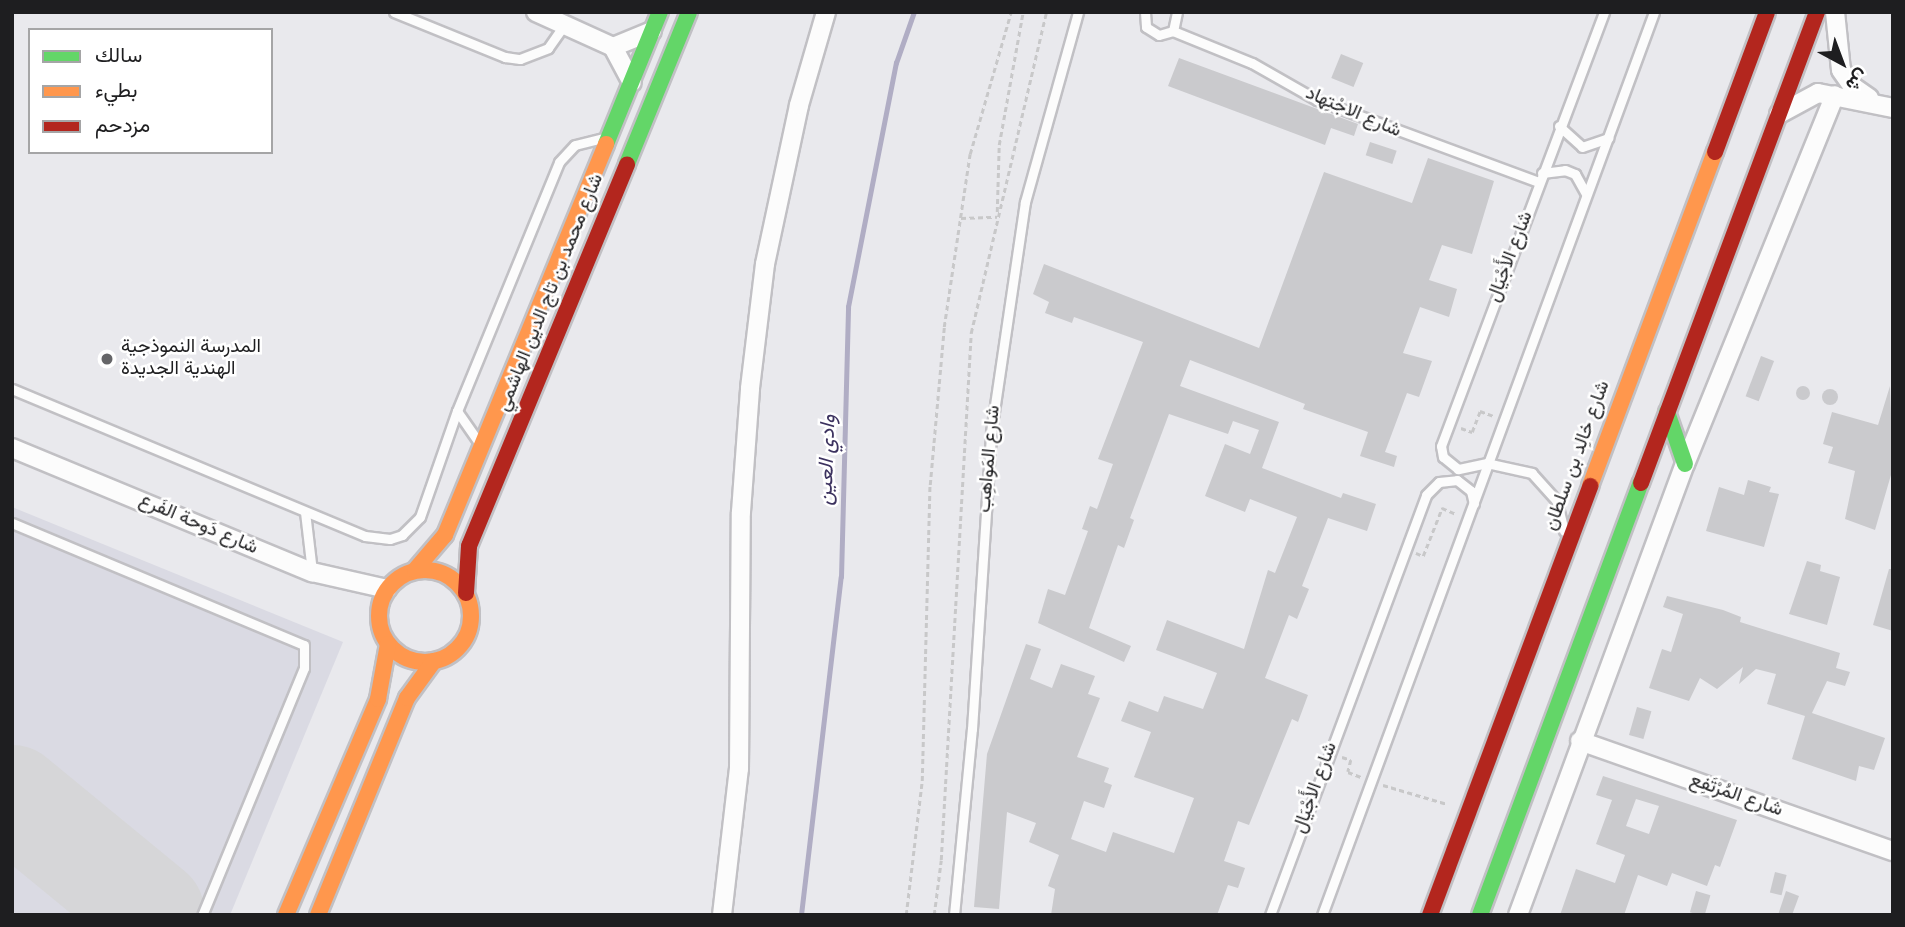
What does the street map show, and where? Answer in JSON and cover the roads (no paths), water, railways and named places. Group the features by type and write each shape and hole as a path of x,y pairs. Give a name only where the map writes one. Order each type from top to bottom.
{"street":[{"path":"536,12 559,19 613,47 632,82"},
{"name":"شارع محمد بن تاج الدين الهاشمي","path":"415,570 445,535 660,12"},
{"name":"شارع محمد بن تاج الدين الهاشمي","path":"466,593 469,546 689,12"},
{"path":"722,915 739,769 741,512 750,388 772,229 799,105 826,12"},
{"name":"شارع خالِد بن سلطان","path":"1430,915 1767,12"},
{"path":"1480,915 1816,12"},
{"path":"1835,12 1841,70 1852,86 1875,102"},
{"path":"613,47 652,31"},
{"path":"1779,114 1818,93 1875,102 1893,108"},
{"path":"1518,915 1580,741 1685,464 1835,95"},
{"path":"1667,412 1685,464"},
{"name":"شارع دَوحة الفَرع","path":"12,448 312,572 387,589"},
{"path":"415,570 449,576 466,593 472,614 468,635 454,652 434,661 413,661 388,644 379,623 387,589 415,570"},
{"path":"286,915 378,699 388,644"},
{"path":"318,915 407,698 434,661"},
{"name":"شارع المُرْتَفِع","path":"1580,741 1893,851"}],"lane":[{"path":"394,12 505,57 520,59 548,48 559,19"},
{"name":"شارع المَواهِب","path":"954,915 972,729 991,432 1025,202 1078,12"},
{"name":"شارع الاجْتِهاد","path":"1145,12 1152,33 1173,31 1252,63 1317,100 1541,178 1565,170 1575,174 1586,196"},
{"path":"1173,31 1177,12"},
{"name":"شارع الأَجْيَال","path":"1567,545 1556,500 1542,480 1520,469 1487,463 1466,470 1450,465 1441,446 1604,12"},
{"path":"1322,915 1470,520 1502,419 1654,12"},
{"path":"1559,126 1582,147 1608,138"},
{"path":"12,389 305,512 377,539 402,535 420,517 457,411 559,162 586,140 609,139"},
{"path":"457,411 481,447"},
{"name":"شارع الأَجْيَال","path":"1270,915 1426,495 1439,482 1465,484 1475,500 1474,509"},
{"path":"305,512 312,572"},
{"path":"12,523 304,645 304,668 202,915"}],"waterway":[{"name":"وادي العين","path":"801,915 841,577 848,307 896,63 914,12"}],"place":[{"name":"المدرسة النموذجية الهندية الجديدة","path":"107,359"}]}
